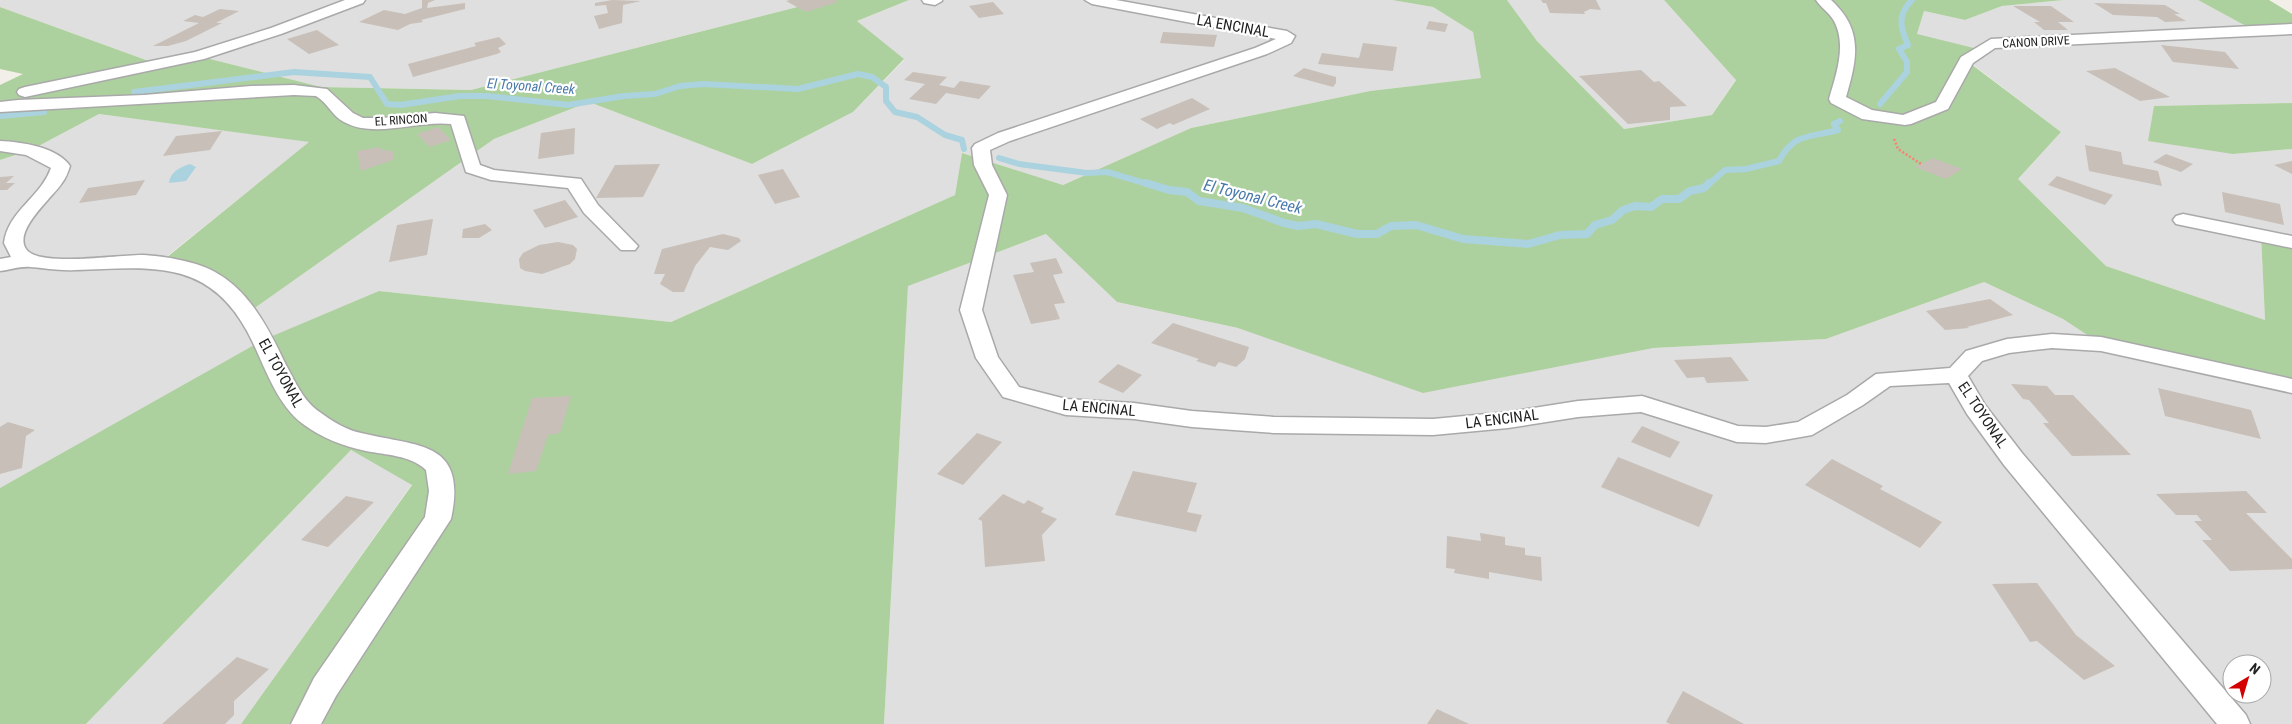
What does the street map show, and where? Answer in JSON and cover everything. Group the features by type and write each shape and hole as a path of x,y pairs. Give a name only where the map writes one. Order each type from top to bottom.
{"street":[{"path":"0,97 198,56 276,31 358,0"},
{"name":"LA ENCINAL","path":"1092,0 1287,36 1286,40 1261,51 1004,137 981,148 983,165 998,195 971,310 987,358 1011,392 1066,407 1134,411 1192,419 1274,425 1433,427 1508,420 1578,409 1642,404 1737,434 1766,435 1804,428 1856,400 1884,379 1956,375"},
{"name":"CANON DRIVE","path":"1823,0 1831,6 1848,35 1848,59 1837,99 1868,115 1905,120 1942,105 1967,60 1991,44 2292,29"},
{"name":"EL RINCON","path":"0,107 41,102 97,103 277,90 317,91 332,99 342,113 352,120 377,123 435,118 458,120 472,168 491,175 574,183 591,209 628,246"},
{"path":"0,146 30,150 50,158 62,166 54,182 29,209 16,232 14,246 17,254 26,261"},
{"path":"2184,220 2292,242"},
{"name":"EL TOYONAL","path":"0,265 26,261 47,265 136,261 160,262 197,272 227,290 249,312 287,390 305,414 320,424 357,440 419,454 434,464 440,479 443,498 438,519 324,687 306,724"},
{"name":"EL TOYONAL","path":"2234,724 2013,459 1975,409 1956,375 1974,356 2006,346 2052,341 2101,344 2292,386"}],"path":[{"path":"1891,118 1892,134 1898,149 1922,164"}],"shaded area":[{"path":"0,0 825,0 471,90 321,87 198,56 157,64 0,7"},
{"path":"909,0 1392,0 1433,7 1473,32 1482,78 1370,91 1191,128 1063,185 962,153 955,195 671,322 379,291 0,488 0,160 31,150 99,114 310,142 161,261 197,271 249,312 494,139 589,102 752,164 853,112 904,60 857,21"},
{"path":"1507,0 1664,0 1736,79 1712,115 1624,129 1537,41"},
{"path":"2064,0 2198,0 2255,31 2292,29 2292,103 2154,106 2233,154 2292,149 2292,242 2261,236 2265,320 2106,266 2018,179 2061,132 1967,60 1917,34 1924,11 1965,20 2002,6"},
{"path":"1047,234 1117,302 1238,328 1653,348 1826,339 1984,282 2063,319 2101,344 2292,386 2292,724 884,724 908,285"},
{"path":"351,450 412,484 241,724 86,724"}],"green space":[{"path":"825,0 909,0 857,21 904,59 853,112 752,164 589,102 494,139 249,312 227,290 161,262 309,142 99,114 31,150 0,160 0,85 23,74 0,69 0,7 157,64 198,56 321,87 471,90"},
{"path":"1392,0 1507,0 1537,41 1624,129 1712,115 1736,80 1664,0 2064,0 2002,6 1965,20 1924,11 1917,34 1982,50 1967,61 2061,132 2018,179 2106,266 2265,320 2261,235 2292,242 2292,386 2101,344 2063,319 1984,282 1826,339 1653,348 1423,393 1238,328 1117,302 1046,234 908,286 884,724 241,724 412,485 351,450 86,724 0,724 0,488 263,340 379,291 671,322 955,195 962,153 1063,185 1191,128 1370,91 1481,78 1473,32 1433,7"},
{"path":"2198,0 2269,0 2292,14 2292,29 2255,31"},
{"path":"2292,103 2292,149 2233,154 2148,141 2154,106"}],"water":[{"path":"190,164 196,167 186,181 169,183 171,176 176,170"}],"building":[{"path":"422,0 435,0 428,3 427,8 465,3 465,9 421,20 423,22 410,24 398,30 359,22 384,10 405,14 422,8"},
{"path":"612,0 641,1 623,5 622,23 599,29 594,16 608,13 606,5 595,6 595,3"},
{"path":"834,0 838,2 806,12 786,1"},
{"path":"1541,0 1596,0 1601,10 1590,9 1584,12 1585,14 1550,13 1546,3 1543,3"},
{"path":"993,2 1004,14 979,18 969,6"},
{"path":"2094,3 2165,5 2180,14 2174,14 2186,21 2165,22 2157,17 2113,15"},
{"path":"2013,6 2051,6 2074,22 2058,22 2068,30 2044,30 2034,22 2040,22"},
{"path":"220,9 239,11 216,23 222,23 186,41 168,46 153,46 199,23 183,21 195,15 203,17"},
{"path":"1429,21 1448,24 1445,32 1426,29"},
{"path":"317,30 339,45 309,54 287,39"},
{"path":"1163,32 1217,35 1214,47 1160,43"},
{"path":"499,37 506,44 498,48 501,52 497,54 413,77 408,64 476,46 474,43"},
{"path":"1363,43 1397,47 1393,71 1318,64 1322,53 1359,58"},
{"path":"2161,45 2225,52 2239,69 2173,62"},
{"path":"1304,68 1336,77 1336,83 1333,87 1293,76"},
{"path":"2115,68 2170,97 2140,101 2086,71"},
{"path":"1641,70 1654,82 1659,81 1687,106 1670,107 1670,120 1628,124 1579,76"},
{"path":"913,72 947,77 939,85 954,88 960,81 991,86 979,99 946,93 936,104 909,99 925,84 904,80"},
{"path":"1192,98 1210,109 1173,125 1170,123 1157,129 1140,119"},
{"path":"438,127 451,140 430,147 417,134"},
{"path":"575,128 574,154 538,159 541,133"},
{"path":"222,131 210,150 163,156 176,136"},
{"path":"2085,145 2121,152 2123,164 2158,171 2162,186 2089,171"},
{"path":"380,147 382,150 393,151 393,160 361,171 357,151"},
{"path":"2166,154 2193,164 2181,172 2153,162"},
{"path":"1933,158 1962,169 1946,179 1915,167"},
{"path":"2292,161 2292,174 2274,165"},
{"path":"660,164 643,197 596,198 615,165"},
{"path":"783,169 800,197 775,204 758,175"},
{"path":"14,176 6,183 15,183 7,190 0,190 0,177"},
{"path":"2057,176 2113,195 2105,205 2048,185"},
{"path":"145,180 136,195 79,203 88,188"},
{"path":"2222,192 2280,204 2284,225 2225,212"},
{"path":"565,200 578,217 545,228 533,210"},
{"path":"433,219 427,255 389,262 397,225"},
{"path":"485,224 492,230 479,238 462,238 463,229"},
{"path":"723,234 739,238 741,241 728,250 710,247 695,266 684,292 673,292 660,284 665,274 654,274 662,249"},
{"path":"558,242 573,245 577,249 575,259 570,264 542,274 525,271 520,268 519,259 523,253 539,245"},
{"path":"1056,258 1063,273 1053,275 1065,303 1054,304 1060,319 1031,324 1013,275 1034,272 1030,263"},
{"path":"1990,299 2013,315 1967,327 1969,328 1945,330 1926,311"},
{"path":"1173,323 1249,347 1245,359 1236,367 1219,362 1215,367 1196,361 1199,359 1151,343"},
{"path":"1731,357 1749,381 1707,383 1704,377 1687,378 1674,360"},
{"path":"1118,364 1142,375 1123,393 1098,382"},
{"path":"2011,384 2047,386 2055,395 2073,395 2131,455 2072,456 2043,423 2049,423 2029,400 2023,399"},
{"path":"2158,388 2251,410 2261,439 2165,416"},
{"path":"571,396 560,433 548,435 536,471 508,474 532,398"},
{"path":"8,422 35,430 26,436 22,468 0,474 0,427"},
{"path":"1642,426 1680,442 1670,458 1631,442"},
{"path":"977,433 1002,442 963,485 937,474"},
{"path":"1618,457 1713,495 1699,527 1601,487"},
{"path":"1832,459 1883,486 1880,489 1942,522 1920,548 1805,485"},
{"path":"1133,471 1197,483 1187,512 1202,515 1196,532 1115,515"},
{"path":"2246,491 2267,513 2246,513 2292,559 2292,569 2230,571 2202,540 2212,540 2194,521 2202,521 2197,515 2176,515 2156,494"},
{"path":"1003,494 1024,504 1028,500 1044,508 1041,512 1057,519 1042,535 1045,561 985,567 982,521 978,519"},
{"path":"346,496 374,502 328,547 301,540"},
{"path":"1480,533 1505,537 1505,545 1525,548 1525,555 1541,557 1542,581 1489,572 1489,579 1454,573 1455,569 1446,568 1447,536 1481,541"},
{"path":"2037,583 2076,635 2115,666 2084,680 2037,641 2030,642 1992,584"},
{"path":"237,657 269,669 234,701 234,715 225,724 162,724"},
{"path":"1683,691 1744,724 1670,724 1666,722"},
{"path":"1437,709 1469,724 1427,724"}],"waterway":[{"name":"El Toyonal Creek","path":"1880,104 1907,72 1907,62 1899,49 1908,45 1901,21 1904,11 1912,0"},
{"name":"El Toyonal Creek","path":"134,92 294,72 370,77 387,104 400,105 460,96 487,96 568,105 624,96 655,94 680,86 704,84 798,89 858,74 872,77 886,87 886,101 895,112 917,117 945,135 962,140 964,149"},
{"name":"El Toyonal Creek","path":"0,116 44,112"},
{"name":"El Toyonal Creek","path":"1708,185 1725,170 1746,169 1779,161 1791,145 1797,141 1838,130 1834,124 1840,121"},
{"name":"El Toyonal Creek","path":"999,158 1019,164 1087,173 1107,172 1151,185"},
{"name":"El Toyonal Creek","path":"1146,183 1169,190 1187,192 1199,201 1243,208 1284,223 1298,226 1316,224 1357,234 1377,234 1391,226 1416,225 1463,239 1528,244 1560,235 1587,234 1595,225 1612,220 1623,210 1635,206 1651,207 1662,199 1679,199 1690,191 1704,188 1709,183"}]}
